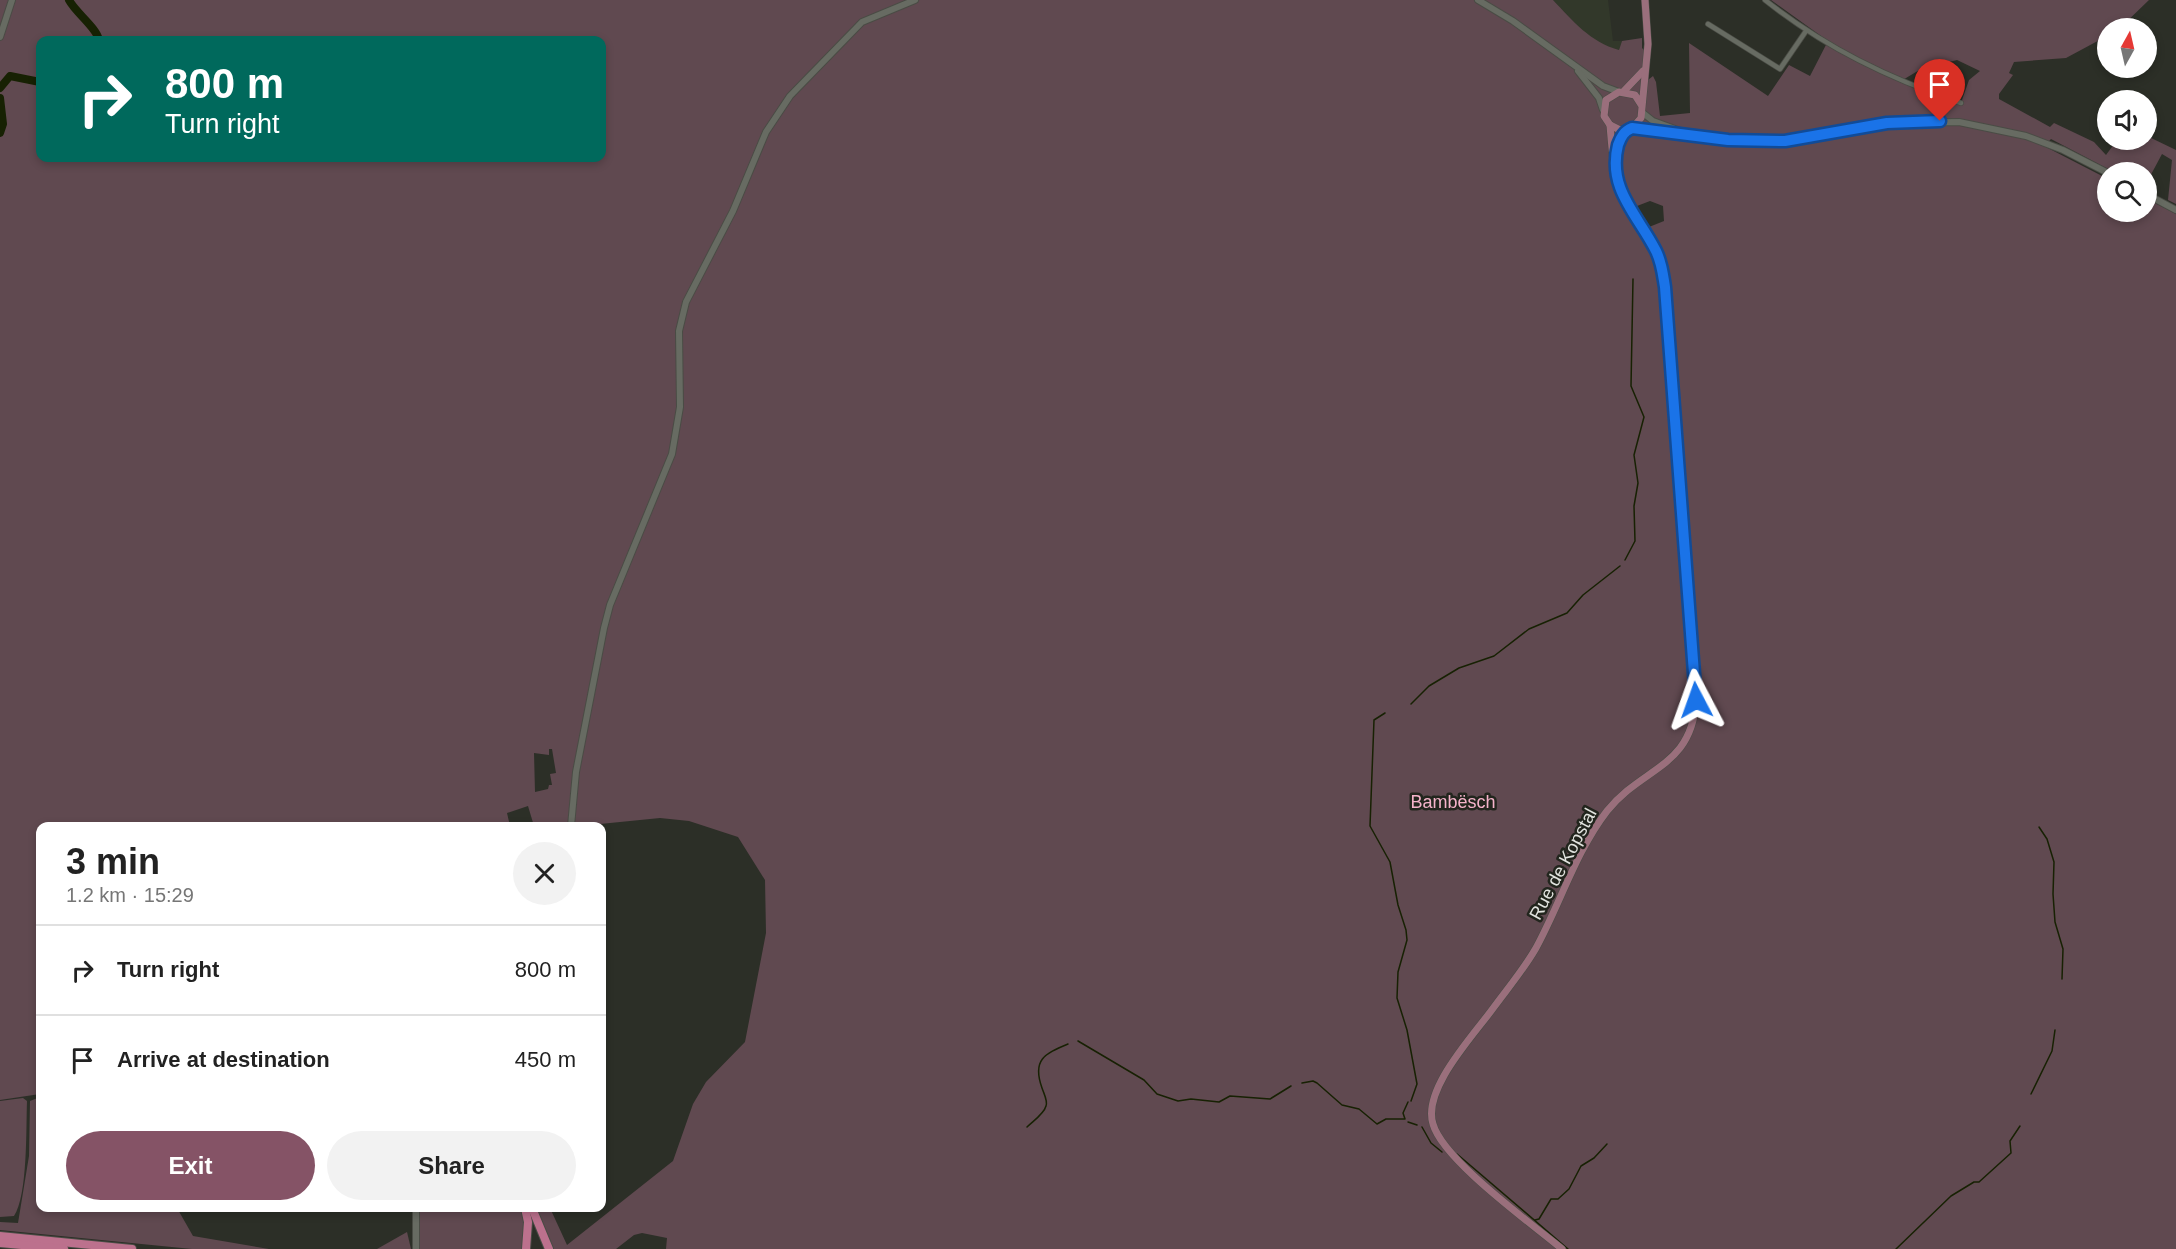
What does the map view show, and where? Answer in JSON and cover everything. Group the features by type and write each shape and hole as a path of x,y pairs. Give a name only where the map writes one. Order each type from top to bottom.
{"highway":[{"path":"526,1212 528,1222 526,1249"},
{"path":"534,1212 549,1249"},
{"path":"0,1236 132,1249"},
{"path":"0,1243 64,1249"}],"main road":[{"path":"0,37 12,0"},
{"path":"571,822 576,772 607,616 672,454 680,407 679,331 686,302 734,211 766,132 790,96 862,22 915,0"},
{"path":"1478,0 1514,21 1603,86 1635,95 1642,109 1653,121 1692,136"},
{"path":"1614,164 1619,142 1629,129 1639,122 1642,109 1648,44 1645,0"},
{"path":"1572,64 1599,98 1610,125 1629,129 1753,142 1785,141 1887,123 1959,122 2026,136 2063,150 2097,167"},
{"path":"1604,110 1610,96 1636,82 1644,69"},
{"name":"Rue de Kopstal","path":"1562,1249 1459,1161 1436,1133 1431,1108 1443,1078 1531,956 1593,832 1607,811 1626,792 1682,747 1695,719 1696,700 1665,287 1657,252 1623,194 1614,164 1610,125"},
{"path":"2157,200 2176,210"},
{"path":"416,1212 416,1249"}],"street":[{"path":"1765,0 1806,31 1876,71 1961,103"},
{"path":"1708,24 1780,69 1806,31"}],"shaded area":[{"path":"1553,0 1608,0 1613,41 1622,41 1619,50 1604,46 1585,34"}],"green space":[{"name":"Bambësch","path":"0,0 1553,0 1583,30 1599,42 1619,50 1622,41 1642,38 1642,48 1647,53 1646,88 1648,80 1653,76 1656,82 1660,116 1690,113 1689,43 1768,96 1789,65 1810,76 1828,41 1771,0 2149,0 2130,18 2097,18 2097,41 2066,58 2014,62 2009,73 2013,75 1999,94 1999,99 2050,127 2054,123 2094,142 2097,150 2101,150 2106,155 2110,150 2157,150 2157,141 2176,150 2176,204 2168,200 2172,160 2162,154 2157,163 2097,163 2051,139 2044,146 2097,173 2097,222 2157,222 2157,204 2176,214 2176,1249 666,1249 667,1238 642,1233 634,1235 616,1249 552,1249 537,1212 552,1212 567,1245 673,1161 693,1104 706,1082 745,1042 766,933 765,880 738,837 689,821 660,818 606,823 533,822 528,806 507,813 509,822 36,822 36,1095 0,1100","holes":["1957,60 1980,71 1969,80 1961,103 1932,93 1930,98 1924,99 1917,88 1901,81 1921,69","1650,201 1663,206 1664,221 1649,227 1637,206","549,749 552,749 556,773 550,774 552,785 549,785 548,789 535,792 534,753 549,755"]},
{"path":"23,1098 27,1101 22,1193 14,1216 0,1217 0,1101"},
{"path":"36,1099 36,1212 179,1212 193,1236 269,1249 192,1249 0,1230 0,1222 18,1223 29,1156 30,1101"},
{"path":"420,1212 523,1212 525,1222 524,1249 420,1249"},
{"path":"407,1232 411,1249 377,1249"}],"waterway":[{"path":"69,0 97,36"},
{"path":"0,88 10,76 36,81"},
{"path":"0,98 3,124 0,133"},
{"path":"1625,560 1635,541 1634,506 1638,483 1634,455 1644,417 1631,386 1633,279"},
{"path":"1411,704 1429,686 1459,668 1494,656 1529,629 1567,613 1583,595 1620,566"},
{"path":"1385,713 1374,720 1370,826 1390,862 1398,905 1406,930 1407,940 1398,972 1397,998 1407,1030 1417,1084 1411,1101"},
{"path":"2039,827 2047,839 2054,862 2053,894 2055,922 2063,949 2062,979"},
{"path":"2031,1094 2052,1051 2055,1030"},
{"path":"1078,1041 1144,1080 1157,1094 1178,1101 1191,1099 1219,1102 1230,1096 1270,1099 1291,1086"},
{"path":"1027,1127 1045,1109 1046,1097 1038,1071 1042,1059 1052,1051 1068,1044"},
{"path":"1302,1083 1313,1081 1317,1083 1342,1105 1359,1109 1377,1124 1386,1119 1405,1119 1403,1113 1408,1102"},
{"path":"1408,1122 1417,1125"},
{"path":"1896,1249 1951,1196 1974,1182 1979,1182 2011,1153 2010,1141 2020,1126"},
{"path":"1422,1127 1431,1143 1442,1152"},
{"path":"1535,1220 1539,1219 1551,1199 1558,1199 1569,1189 1581,1166 1594,1158 1607,1144"},
{"path":"1457,1154 1568,1249"}],"route":[{"path":"1696,700 1663,270 1657,252 1633,215 1617,179 1614,164 1621,137 1626,130 1632,128 1728,140 1785,141 1887,123 1940,121"}]}
